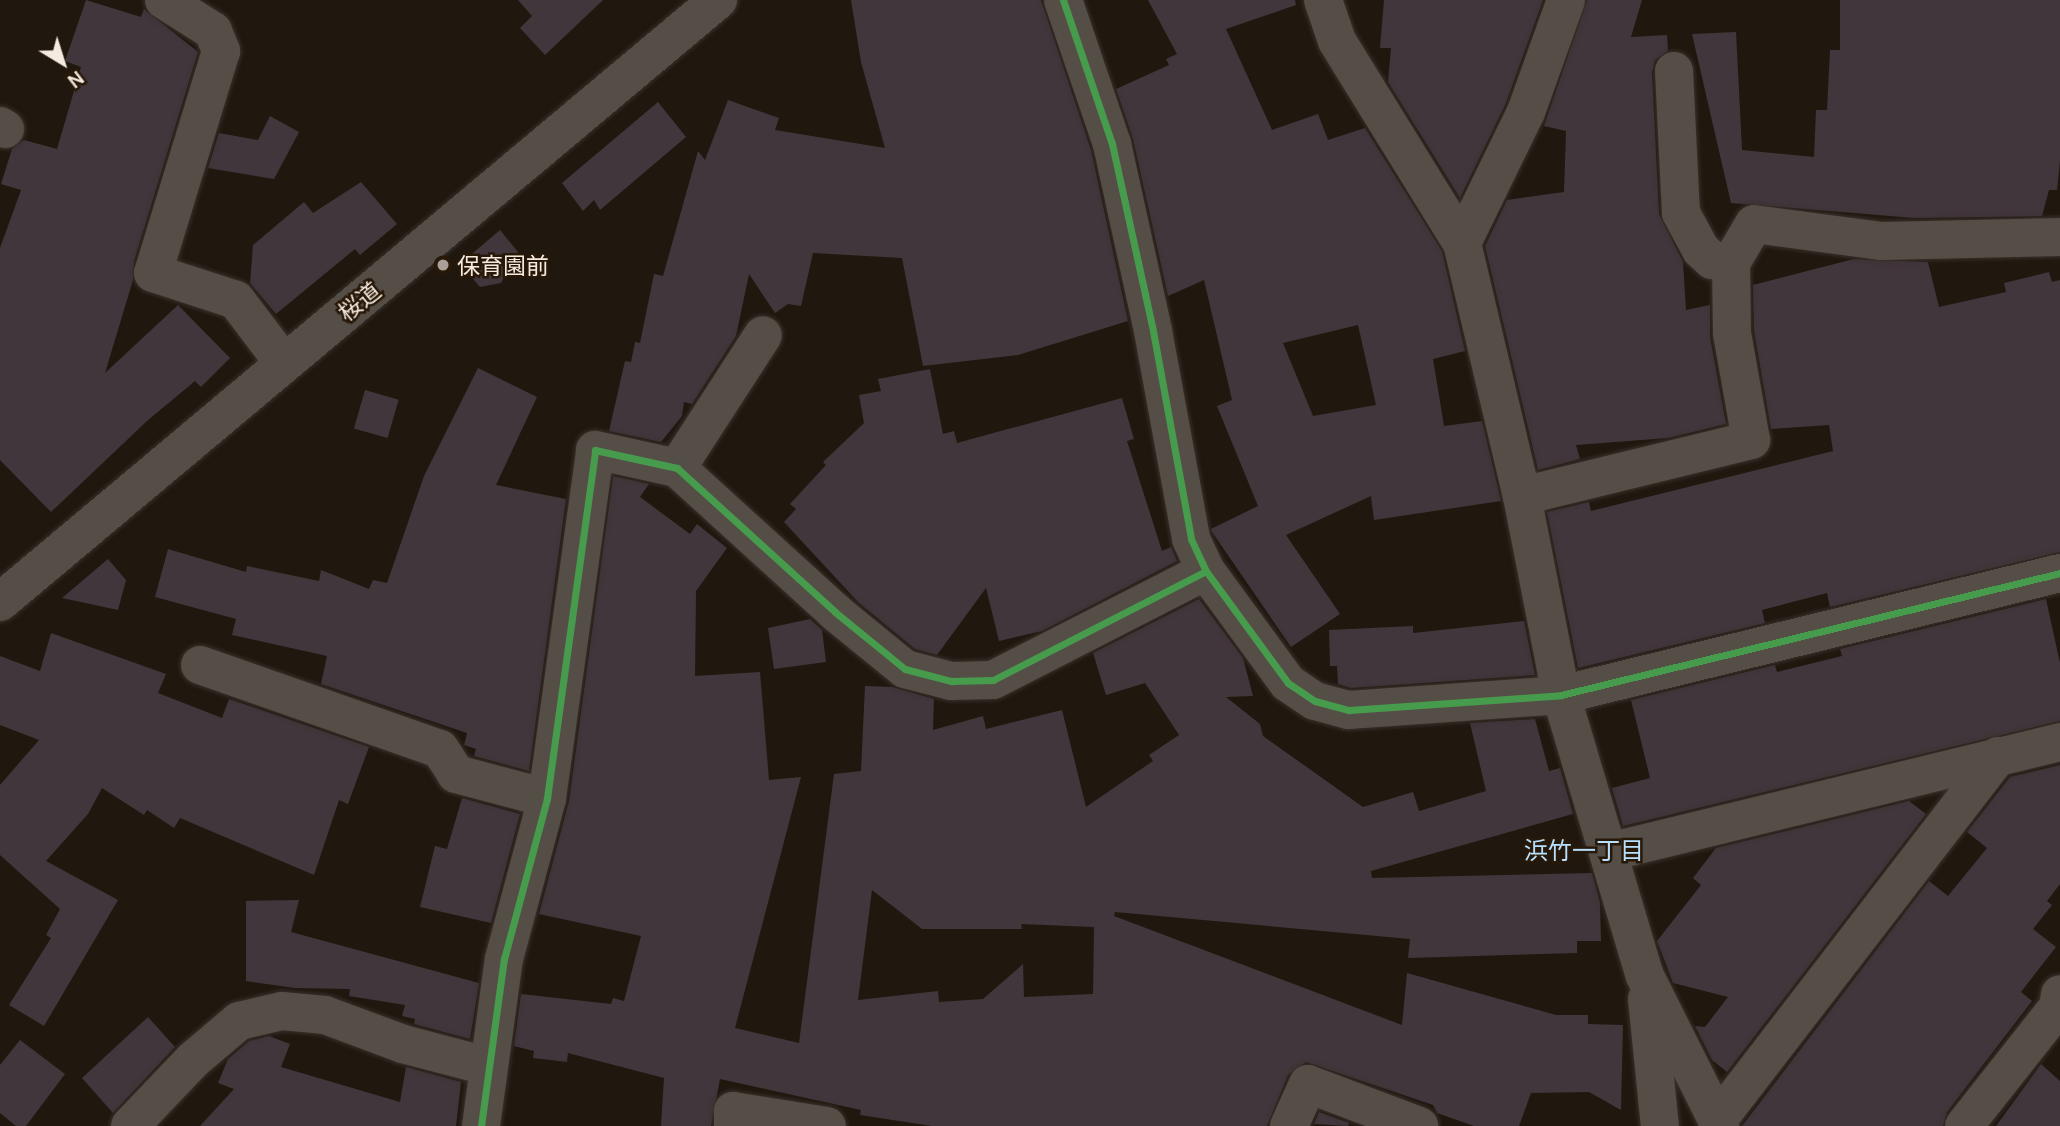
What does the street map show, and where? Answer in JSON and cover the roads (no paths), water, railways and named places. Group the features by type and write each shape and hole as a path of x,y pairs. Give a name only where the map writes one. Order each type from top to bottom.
{"street":[{"path":"164,0 213,31 221,51 153,273 236,300 283,362"},
{"name":"桜道","path":"0,602 283,362 428,247 718,0"},
{"path":"1063,0 1112,144 1153,331 1191,539 1206,571 1288,682 1315,701 1349,710 1561,695 2060,573"},
{"path":"1324,0 1337,41 1462,243 1522,496 1561,695 1645,976 1718,1123 1998,756"},
{"path":"1462,243 1526,112 1566,0"},
{"path":"1674,71 1681,213 1700,250 1712,260 1731,263"},
{"path":"1522,496 1751,440 1732,333 1731,263 1754,224 1882,241 2060,237"},
{"path":"677,468 763,335"},
{"path":"481,1126 487,1066 504,960 547,798 595,450 677,468 835,612 905,669 951,681 993,680 1206,571"},
{"path":"200,665 440,749 456,774 547,798"},
{"path":"1609,852 2060,742"},
{"path":"1645,976 1660,1126"},
{"path":"1964,1126 2059,1003"},
{"path":"130,1126 193,1060 239,1021 282,1011 325,1016 403,1044 487,1066"},
{"path":"1289,1126 1308,1084 1419,1126"},
{"path":"733,1126 733,1111 827,1126"}],"place":[{"name":"保育園前","path":"443,265"}],"district":[{"name":"浜竹一丁目","path":"1584,850"}]}
